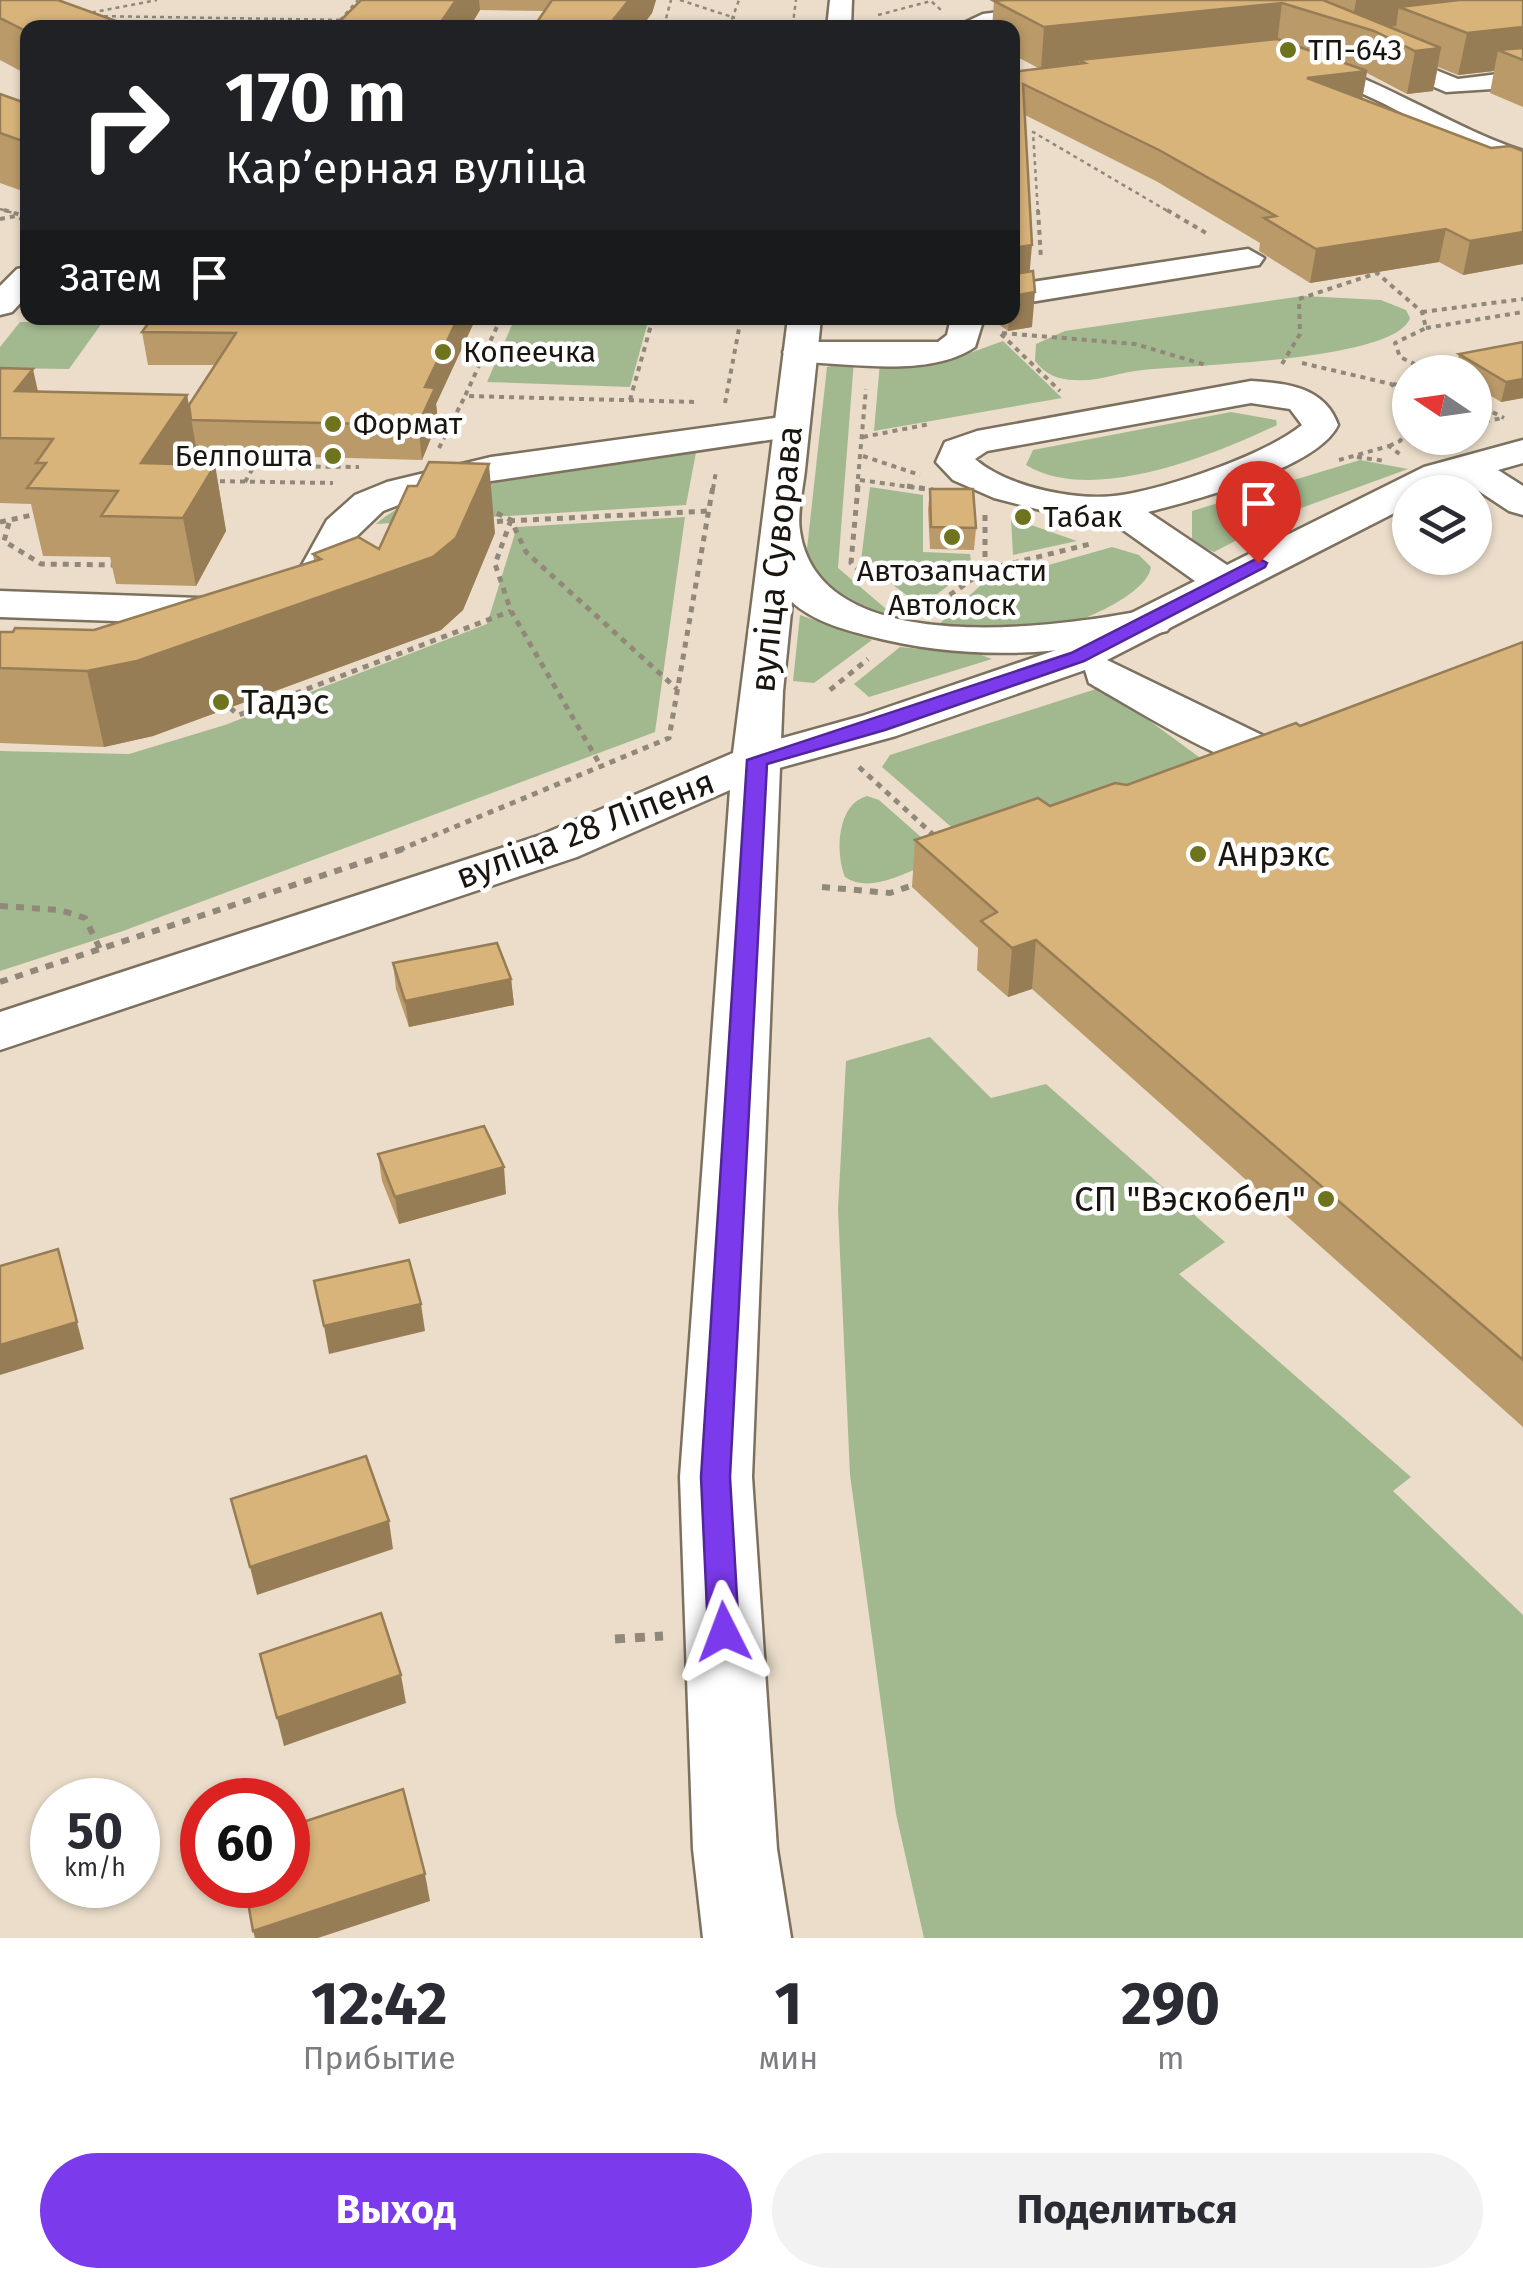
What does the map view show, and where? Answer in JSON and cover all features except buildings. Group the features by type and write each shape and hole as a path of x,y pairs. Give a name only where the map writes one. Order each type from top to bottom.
{"main road":[{"path":"990,20 1152,0"},
{"path":"1242,0 1455,87 1523,79"},
{"path":"1404,36 1345,43 1331,52 1332,64 1356,82 1469,142 1520,157"},
{"path":"1276,55 1329,77 1356,82"},
{"path":"1020,294 1248,258"},
{"path":"802,335 868,354 948,350 977,325"},
{"name":"вуліца Суворава","path":"747,1938 735,1849 716,1477 760,692 802,335"},
{"path":"1116,523 1298,446 1316,434 1319,416 1312,407 1288,396 1251,392 977,442 954,456 966,474 1116,523 1144,530 1223,581"},
{"path":"186,652 296,614 341,529 370,504 401,490 724,419 790,427"},
{"path":"757,760 878,726 1078,657 1438,474 1523,451"},
{"path":"1466,466 1523,503"},
{"path":"780,529 787,560 810,596 831,609 993,643 1081,638 1152,622"},
{"path":"0,604 296,614"},
{"path":"1106,673 1194,723 1270,756"},
{"path":"1214,777 1342,729"},
{"name":"вуліца 28 Ліпеня","path":"0,1002 757,760"},
{"name":"вуліца 28 Ліпеня","path":"0,1032 558,846 757,760"}],"path":[{"path":"158,0 73,16 355,20"},
{"path":"340,20 358,0"},
{"path":"680,0 735,18 739,2 730,0"},
{"path":"1022,127 1208,234"},
{"path":"1032,132 1041,262"},
{"path":"0,209 20,217"},
{"path":"0,219 16,216"},
{"path":"1282,365 1298,344 1305,315 1299,300 1376,273 1422,312 1426,328"},
{"path":"1422,312 1523,299"},
{"path":"1399,355 1395,344 1426,328 1523,312"},
{"path":"436,456 498,325"},
{"path":"630,400 651,325"},
{"path":"0,982 405,848 668,738 740,325"},
{"path":"985,325 1000,333 1068,399"},
{"path":"1000,333 1135,344 1221,368"},
{"path":"868,354 864,456 851,564 909,624"},
{"path":"1268,366 1310,362 1392,384"},
{"path":"465,396 630,400 724,419"},
{"path":"1492,408 1504,418 1492,420"},
{"path":"244,482 254,466 365,468"},
{"path":"196,481 350,483"},
{"path":"985,498 985,570"},
{"path":"473,522 709,511"},
{"path":"0,522 44,512"},
{"path":"511,520 496,564 511,611 602,768"},
{"path":"511,520 526,552 678,690"},
{"path":"9,522 4,541 41,564 119,565 91,607"},
{"path":"830,690 909,624 985,570 1116,523"},
{"path":"230,708 239,715 511,611"},
{"path":"858,768 940,841"},
{"path":"822,887 890,893 933,878"},
{"path":"0,906 60,910 85,918 100,949"}],"green space":[{"path":"1303,296 1381,300 1406,310 1410,318 1396,332 1369,344 1288,358 1143,370 1084,380 1058,377 1035,361 1036,344 1065,331"},
{"path":"20,322 101,325 69,369 0,368 0,347"},
{"path":"512,325 647,325 630,387 487,382"},
{"path":"1003,341 1062,398 874,431 880,362 942,363"},
{"path":"854,360 838,568 898,619 869,614 842,602 820,584 806,558 827,367"},
{"path":"1231,412 1276,420 1277,425 1186,462 1117,478 1084,480 1053,476 1026,465 1033,450"},
{"path":"698,442 686,505 376,524 403,506 482,479"},
{"path":"1360,460 1408,469 1293,511 1214,552 1192,542 1192,511"},
{"path":"870,487 923,495 923,552 970,554 972,568 921,606 861,561"},
{"path":"685,517 655,732 123,931 0,971 0,751 129,754 225,725 487,624 517,527"},
{"path":"1011,518 1077,541 1013,555"},
{"path":"1112,547 1139,555 1151,567 1136,589 1086,618 1027,634 935,628 982,584"},
{"path":"800,615 872,640 814,683 793,681"},
{"path":"900,647 992,659 869,697 854,684"},
{"path":"1096,689 1113,694 1210,765 964,838 882,767 890,755"},
{"path":"867,796 879,800 930,845 929,864 876,883 855,882 845,877 840,855 841,830 850,809"},
{"path":"930,1037 991,1098 1046,1084 1225,1242 1179,1274 1411,1477 1393,1491 1523,1615 1523,1938 924,1938 896,1814 850,1475 838,1209 846,1061"}],"place":[{"name":"ТП-643","path":"1288,50"},
{"name":"Копеечка","path":"443,352"},
{"name":"Формат","path":"333,424"},
{"name":"Белпошта","path":"333,456"},
{"name":"Табак","path":"1023,517"},
{"name":"Автозапчасти Автолоск","path":"952,537"},
{"name":"Тадэс","path":"221,702"},
{"name":"Анрэкс","path":"1198,854"},
{"name":"СП \"Вэскобел\"","path":"1326,1199"}],"route":[{"path":"724,1632 716,1477 757,760 878,726 1078,657 1152,622 1258,563"}]}
